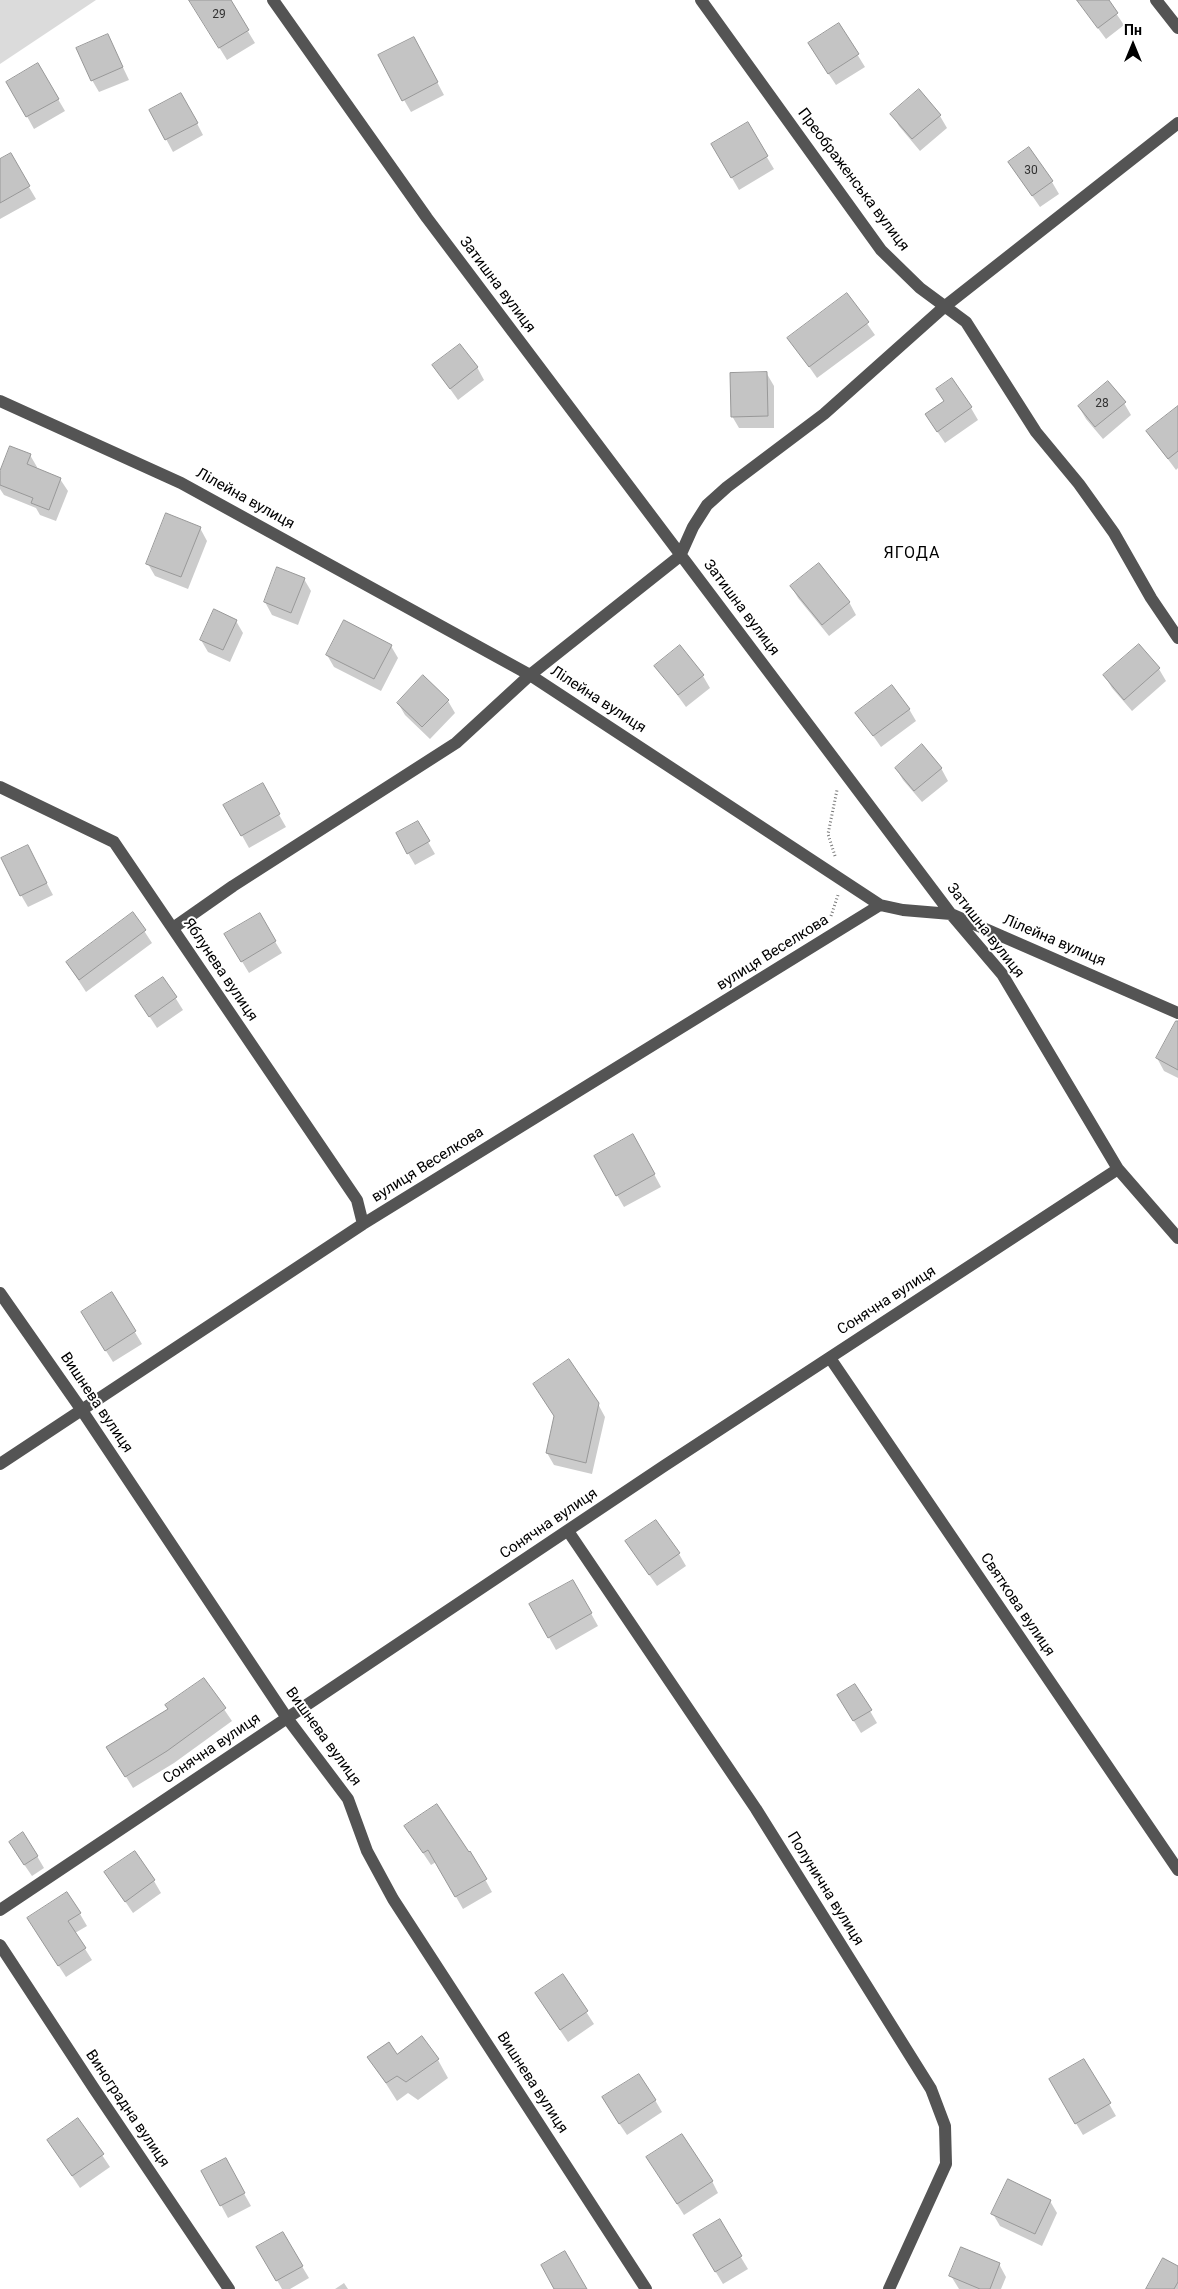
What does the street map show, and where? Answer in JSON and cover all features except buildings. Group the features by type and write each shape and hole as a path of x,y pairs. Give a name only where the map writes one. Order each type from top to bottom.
{"street":[{"name":"Затишна вулиця","path":"273,0 427,218 951,914 1002,974 1118,1169 1178,1238"},
{"name":"Преображенська вулиця","path":"701,0 882,250 920,288 966,322 1036,432 1079,484 1114,533 1151,598 1178,638"},
{"path":"1156,0 1178,28"},
{"path":"173,928 233,886 456,742 530,676 680,556 693,527 707,505 766,457 824,414 944,307 1178,123"},
{"name":"Лілейна вулиця","path":"0,400 182,483 530,676 880,905 903,910 951,914 1178,1013"},
{"name":"Яблунева вулиця","path":"0,787 114,842 357,1200 363,1224"},
{"name":"вулиця Веселкова","path":"0,1464 363,1224 880,905"},
{"name":"Сонячна вулиця","path":"0,1910 568,1531 1118,1169"},
{"name":"Вишнева вулиця","path":"0,1293 81,1409 287,1718 348,1799 367,1852 393,1899 646,2289"},
{"name":"Святкова вулиця","path":"830,1358 1178,1870"},
{"name":"Полунична вулиця","path":"568,1531 756,1809 931,2089 945,2126 946,2164 889,2289"},
{"name":"Виноградна вулиця","path":"0,1945 229,2289"}],"shaded area":[{"path":"0,0 96,0 0,64"}],"district":[{"name":"ЯГОДА","path":"912,554"}]}
